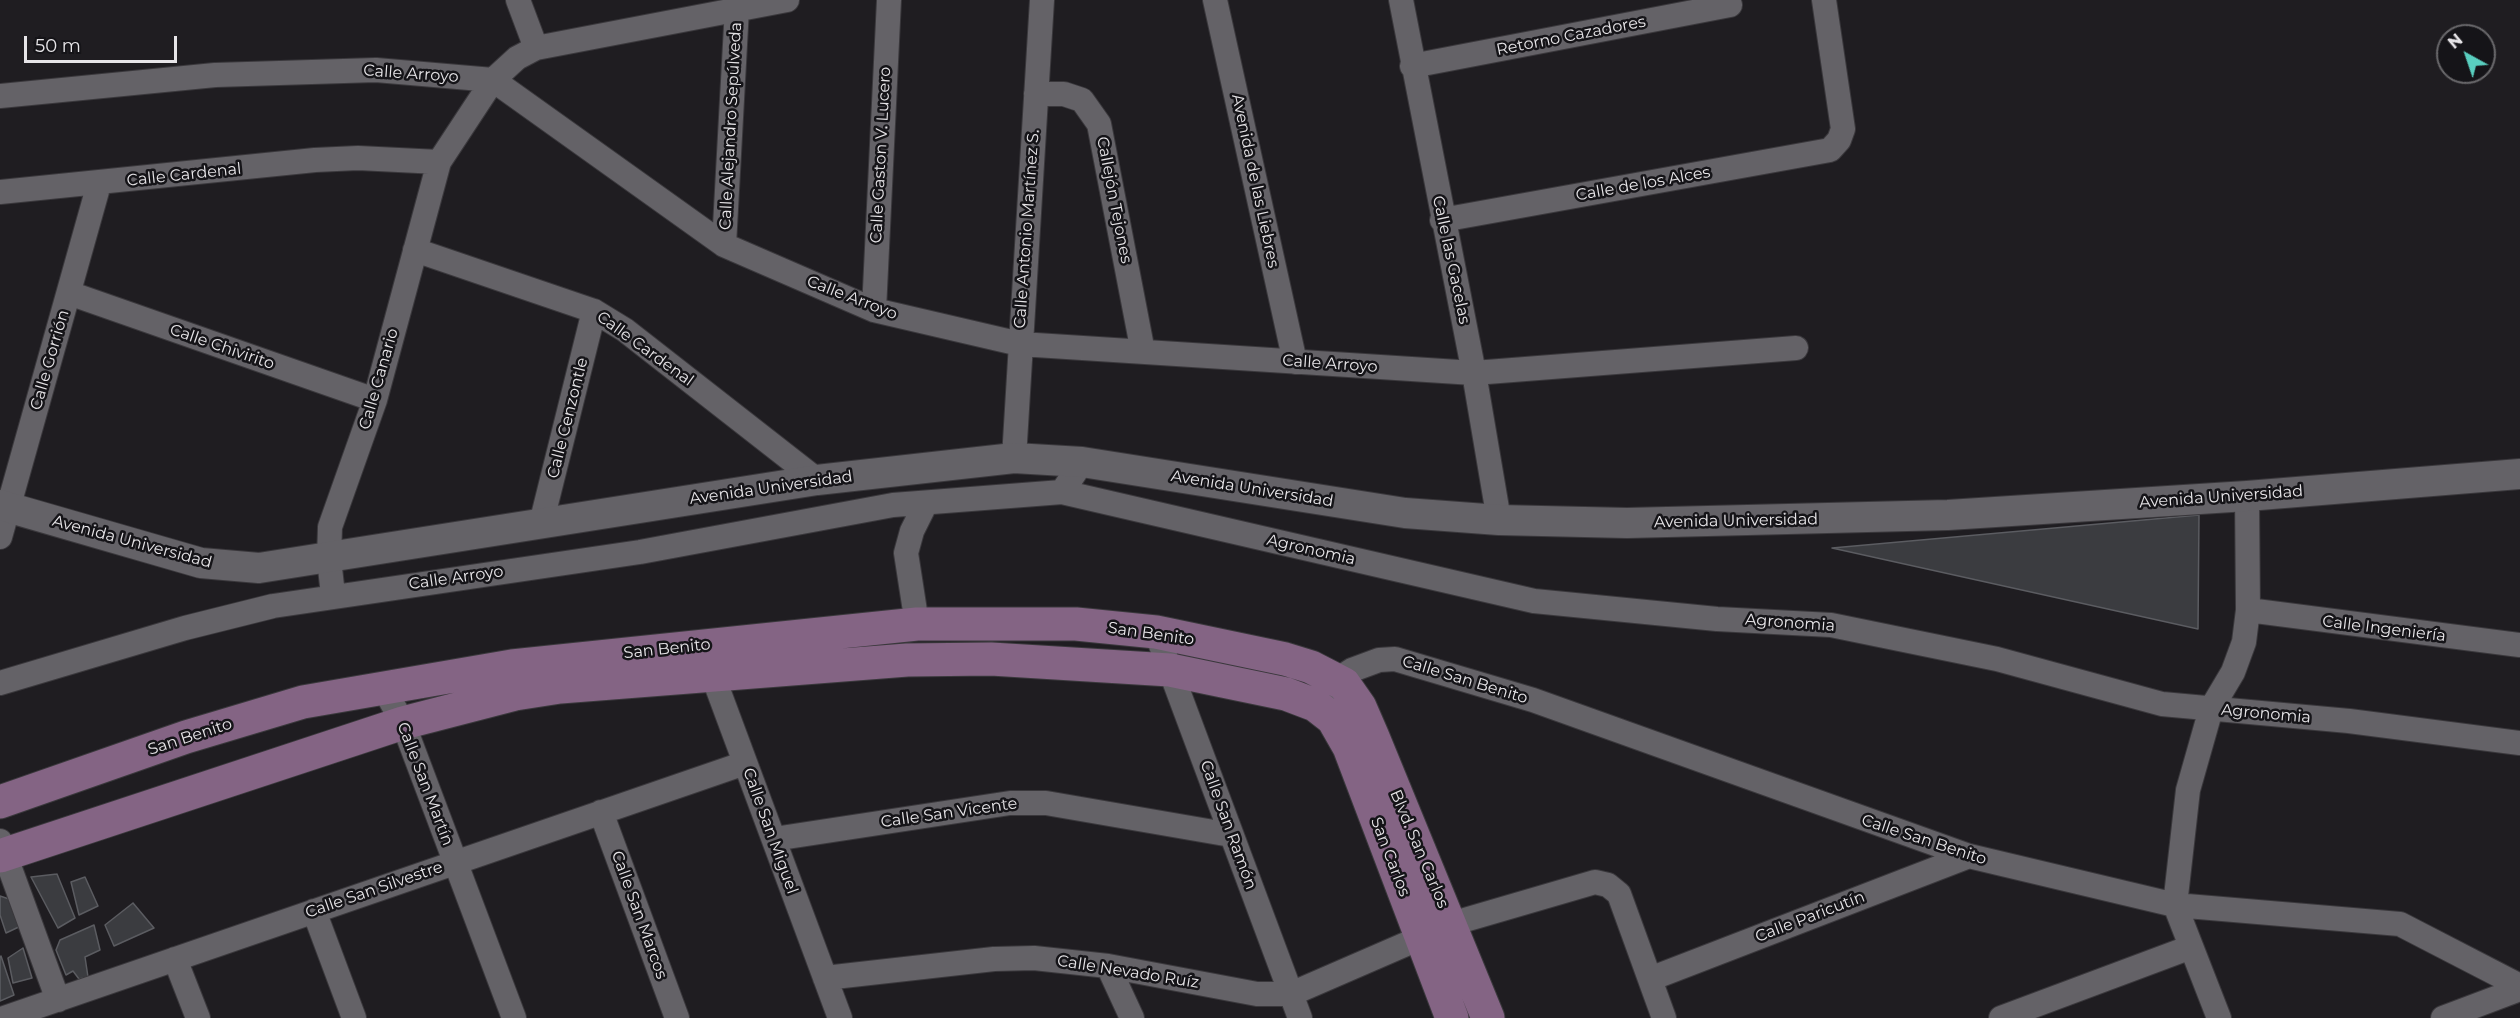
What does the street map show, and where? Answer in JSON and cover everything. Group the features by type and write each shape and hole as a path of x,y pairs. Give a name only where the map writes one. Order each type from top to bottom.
{"main road":[{"name":"San Benito","path":"2,850 402,723 470,705 707,660 916,624 1076,624 1156,632 1285,659 1341,681"},
{"name":"San Benito","path":"0,802 254,716 303,702 512,666 707,660 873,661 991,658 1170,670 1286,694 1315,705"},
{"name":"Blvd. San Carlos","path":"1341,681 1360,707 1488,1018"},
{"name":"San Carlos","path":"1315,705 1333,719 1342,732 1452,1018"}],"street":[{"path":"518,0 536,48"},
{"name":"Calle Canario","path":"333,596 329,559 330,527 375,400 439,162 493,80 516,58 536,48 787,0"},
{"name":"Calle Gaston V. Lucero","path":"874,310 889,0"},
{"name":"Calle Antonio Martínez S.","path":"1014,458 1042,0"},
{"name":"Avenida de las Liebres","path":"1215,0 1295,362"},
{"name":"Calle las Gacelas","path":"1401,0 1442,220 1474,373 1499,520"},
{"name":"Calle de los Alces","path":"1442,220 1830,150 1839,140 1843,129 1824,0"},
{"name":"Retorno Cazadores","path":"1412,66 1730,6"},
{"name":"Calle Alejandro Sepúlveda","path":"724,245 737,8"},
{"name":"Calle Arroyo","path":"0,96 215,75 376,70 493,80 724,245 874,310 1020,344 1474,373 1796,348"},
{"name":"Callejón Tejones","path":"1036,93 1064,94 1082,100 1099,124 1143,352"},
{"name":"Calle Cardenal","path":"0,192 99,184 315,160 358,158 439,162"},
{"name":"Calle Gorrión","path":"0,537 4,506 69,293 99,184"},
{"name":"Calle Cardenal","path":"415,250 594,311 625,330 818,480"},
{"name":"Calle Chivirito","path":"69,293 375,400"},
{"name":"Calle Cenzontle","path":"541,524 594,311"},
{"name":"Avenida Universidad","path":"4,506 172,556 218,566 259,568 329,559 818,480 1014,458 1082,462 1405,513 1499,520 1627,523 1948,516 2247,496 2520,474"},
{"path":"1062,492 1082,462"},
{"name":"Calle Arroyo","path":"0,683 185,628 273,606 640,552 865,509 1062,492"},
{"name":"Agronomia","path":"1062,492 1523,599 1717,619 1831,625 1997,659 2162,704 2349,721 2520,743"},
{"path":"2219,1018 2175,905 2183,816 2211,709 2233,672 2244,642 2248,610 2247,496"},
{"path":"916,624 906,553 912,531 926,503"},
{"name":"Calle Ingeniería","path":"2248,610 2520,645"},
{"name":"Calle San Ramón","path":"1156,632 1300,1018"},
{"name":"Calle San Benito","path":"1341,681 1366,664 1395,659 1533,700 1935,846 2175,905 2400,924 2520,987"},
{"name":"Calle San Miguel","path":"707,660 840,1018"},
{"path":"1315,705 1341,681"},
{"name":"Calle San Martín","path":"383,687 402,723 514,1018"},
{"name":"Calle San Silvestre","path":"4,1018 47,1008 175,959 745,763"},
{"name":"Calle San Vicente","path":"774,839 1010,803 1046,803 1232,835"},
{"name":"Calle San Marcos","path":"602,812 677,1018"},
{"path":"2,850 47,1008"},
{"name":"Calle Paricutín","path":"1650,979 1969,855"},
{"path":"1450,924 1595,882 1608,885 1618,894 1664,1018"},
{"path":"314,911 354,1018"},
{"name":"Calle Nevado Ruíz","path":"825,978 994,959 1034,958 1108,966 1257,994 1291,994 1420,938"},
{"path":"2001,1018 2191,947"},
{"path":"175,959 198,1018"},
{"path":"1108,966 1132,1018"},
{"path":"2443,1018 2520,987"}],"building":[{"path":"2199,515 2198,629 1832,548"},
{"path":"57,874 75,918 58,928 31,877"},
{"path":"85,877 98,906 79,915 71,882"},
{"path":"0,896 12,900 23,925 6,933 0,915"},
{"path":"133,903 154,928 114,946 105,925"},
{"path":"94,925 100,950 85,957 88,977 79,979 73,971 66,975 56,950 60,940"},
{"path":"23,948 32,978 13,983 8,958"},
{"path":"0,957 14,995 0,1001"}]}
